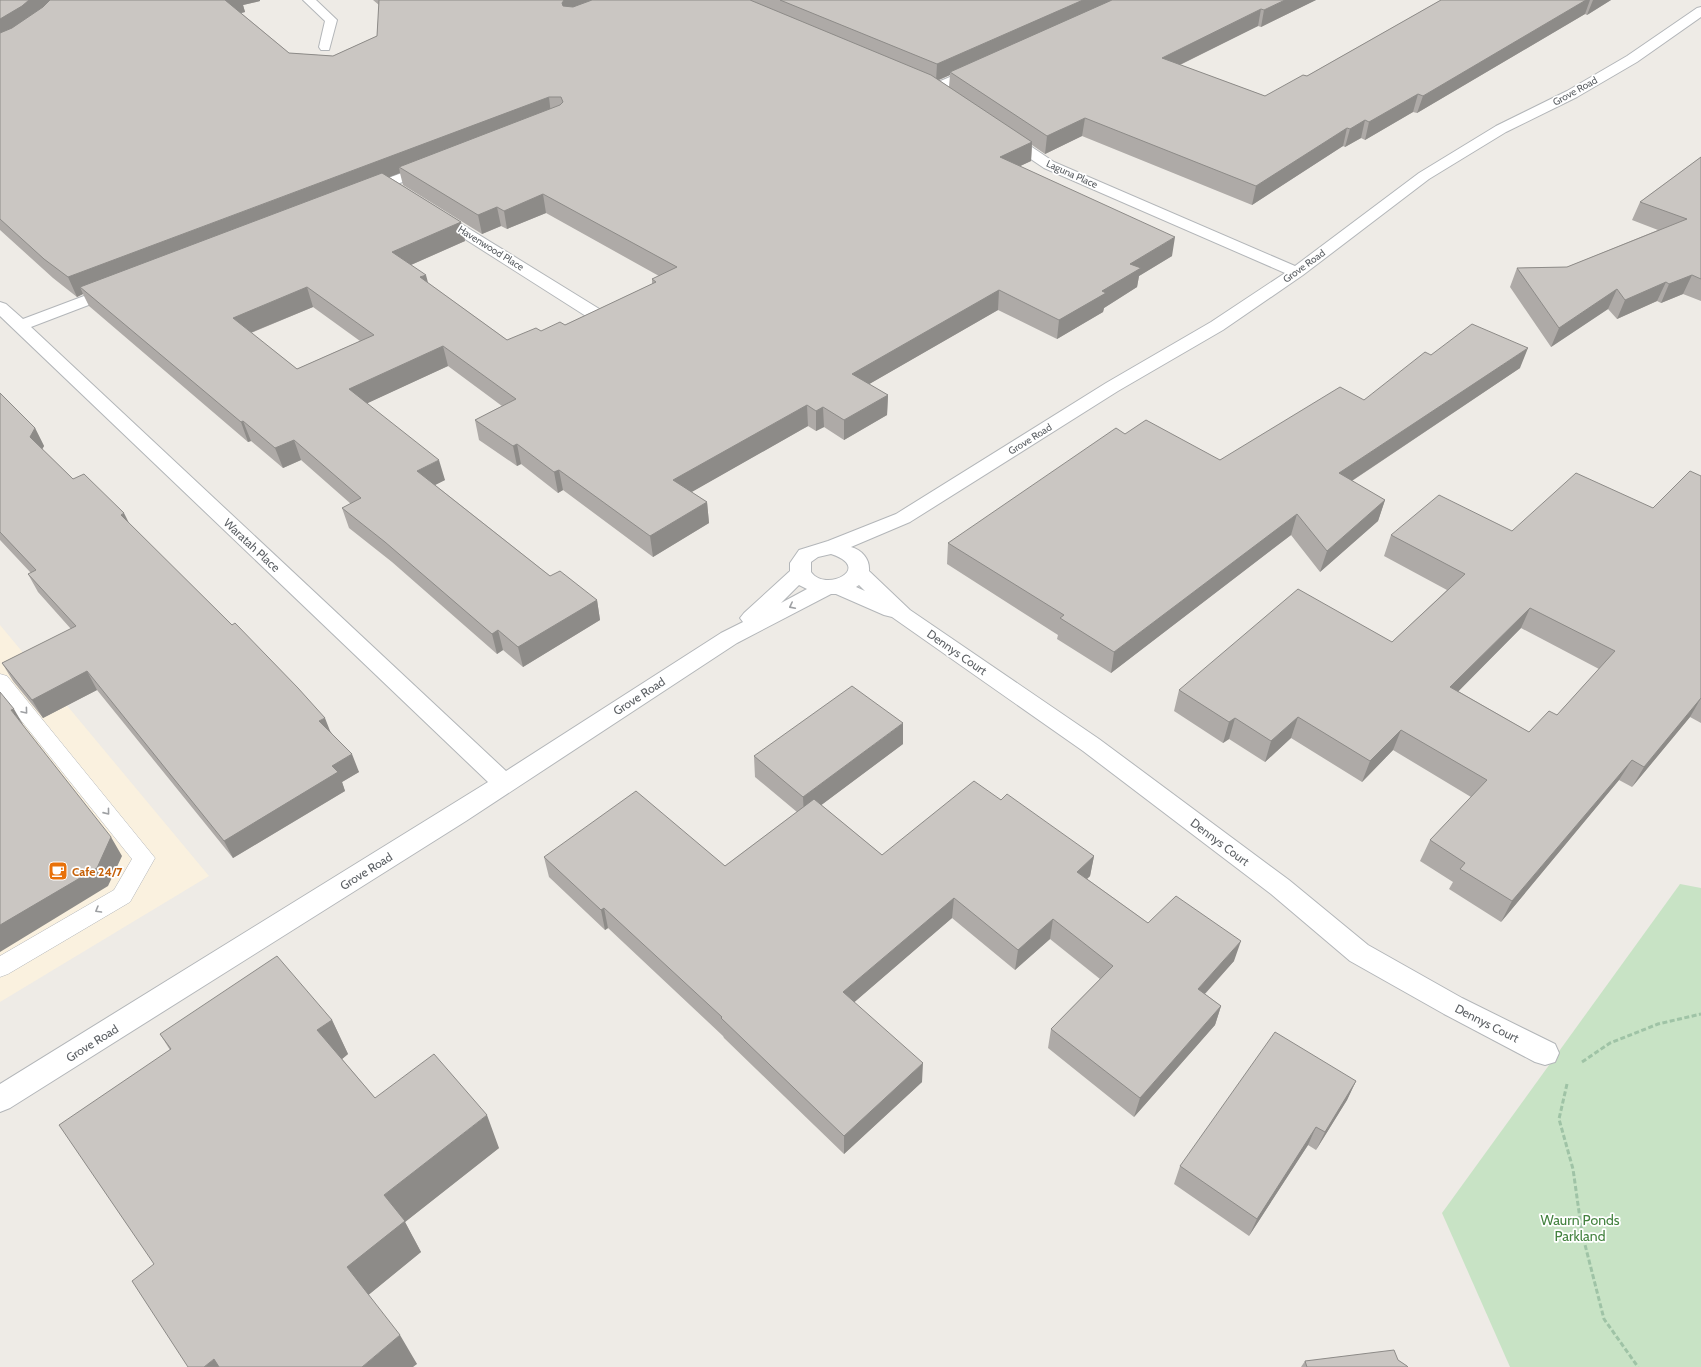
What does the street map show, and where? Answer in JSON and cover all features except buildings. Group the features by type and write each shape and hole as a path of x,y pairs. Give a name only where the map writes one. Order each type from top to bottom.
{"street":[{"path":"309,0 331,20 325,47"},
{"name":"Grove Road","path":"729,638 800,573 802,559 808,554 819,549 832,547 903,518 1112,387 1216,326 1297,272 1424,176 1501,129 1572,94 1632,59 1701,11"},
{"path":"936,88 987,65"},
{"path":"921,82 936,88 948,96"},
{"name":"Laguna Place","path":"992,126 1049,165 1297,272"},
{"path":"350,198 446,161"},
{"path":"387,183 400,192"},
{"name":"Havenwood Place","path":"427,208 595,314"},
{"path":"20,326 130,284"},
{"name":"Waratah Place","path":"0,307 504,784"},
{"name":"Grove Road","path":"0,1099 504,784 729,638 832,588 851,582 858,566 903,518"},
{"path":"832,547 852,554 858,566"},
{"name":"Dennys Court","path":"858,566 903,615 1091,745 1280,887 1359,953 1453,1006 1545,1053"},
{"path":"800,573 806,580 815,586 832,588"},
{"name":"Dennys Court","path":"832,588 903,615"}],"lane":[{"path":"0,681 144,858 122,896 0,967"}],"path":[{"path":"1576,1067 1610,1043 1658,1024 1701,1014"},
{"path":"1569,1078 1558,1119 1573,1169 1582,1233 1604,1319 1638,1367"}],"shaded area":[{"path":"0,625 209,876 0,1002"}],"green space":[{"name":"Waurn Ponds Parkland","path":"1680,884 1701,888 1701,1367 1510,1367 1442,1213"}],"place":[{"name":"Cafe 24/7","path":"58,871"}]}
